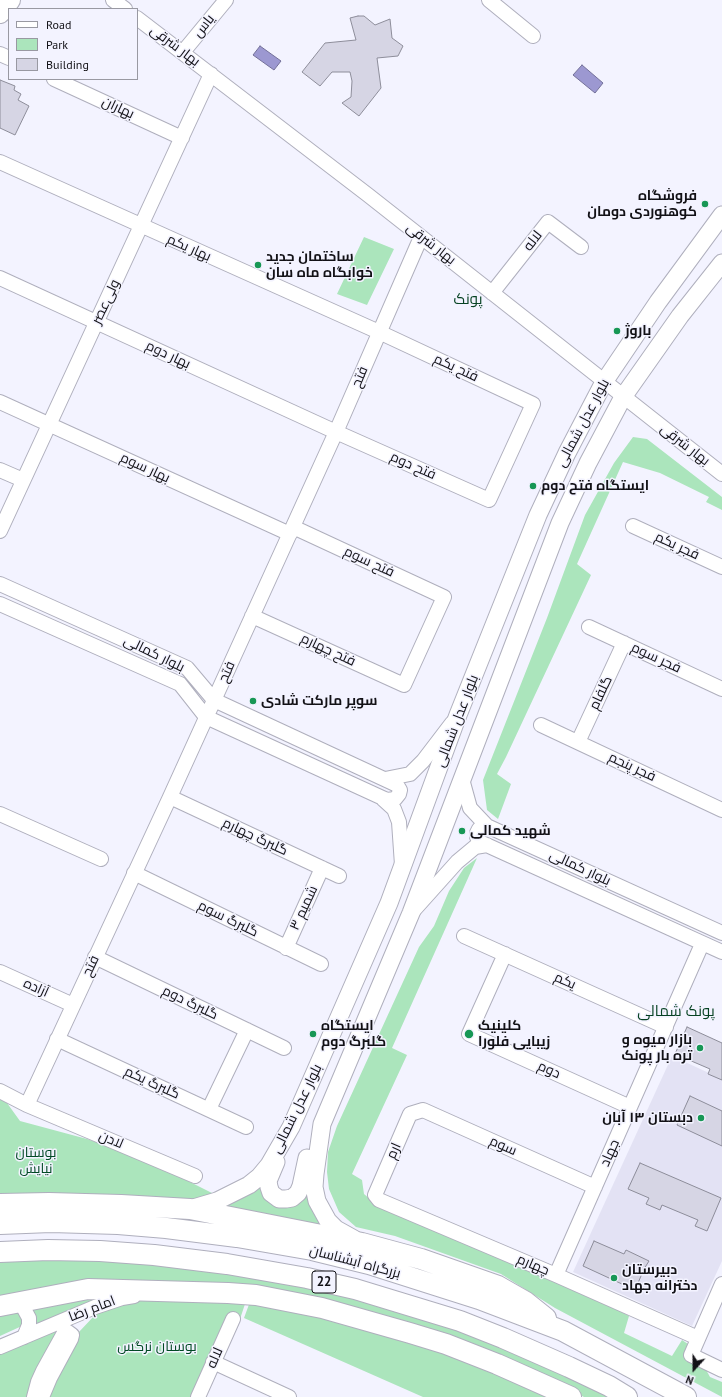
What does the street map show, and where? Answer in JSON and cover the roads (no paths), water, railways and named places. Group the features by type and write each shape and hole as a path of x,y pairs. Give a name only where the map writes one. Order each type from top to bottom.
{"highway":[{"path":"0,13 10,0"},
{"path":"0,1204 49,1203 121,1205 190,1210 362,1243 421,1259 498,1286 526,1302 563,1331"},
{"name":"بزرگراه آبشناسان","path":"0,1224 51,1222 118,1224 237,1237 312,1250 369,1264 479,1298 563,1331 686,1397"},
{"name":"بزرگراه آبشناسان","path":"0,1252 48,1250 100,1251 154,1255 227,1264 307,1278 354,1289 460,1321 569,1367 609,1386 627,1397"},
{"path":"7,1305 88,1289 228,1292 256,1295 380,1323 446,1344 497,1364 571,1397"}],"main road":[{"name":"بلوار عدل شمالی","path":"190,1210 217,1201 249,1185 259,1177 269,1165 291,1127 388,903 458,715 538,515 567,453 604,382 658,302 722,215"},
{"name":"بلوار عدل شمالی","path":"362,1243 336,1229 328,1221 317,1201 314,1188 322,1124 411,913 560,523 588,463 624,397 680,316 722,263"},
{"path":"291,1127 268,1181 271,1193 279,1199 286,1200 292,1198 298,1193 307,1159 322,1124"}],"street":[{"path":"113,0 124,8"},
{"name":"یاس","path":"183,52 226,0"},
{"path":"488,0 533,36"},
{"name":"بهار شرقی","path":"138,19 183,52 722,474"},
{"name":"ولی‌عصر","path":"0,531 211,74"},
{"name":"بهاران","path":"56,80 182,138"},
{"name":"بهار یکم","path":"0,162 379,332"},
{"name":"لاله","path":"492,293 548,222 581,247"},
{"name":"فتح","path":"27,1104 292,531 420,237"},
{"name":"بهار دوم","path":"0,278 336,432"},
{"name":"فتح یکم","path":"379,332 533,404 490,500"},
{"name":"بهار سوم","path":"0,402 292,531"},
{"name":"فتح دوم","path":"336,432 490,500"},
{"path":"0,470 23,480"},
{"name":"فجر یکم","path":"633,526 722,567"},
{"name":"فتح سوم","path":"292,531 444,597 404,685"},
{"name":"بلوار کمالی","path":"0,584 187,668 214,700 391,782"},
{"name":"بلوار کمالی","path":"0,604 180,684 206,717 385,799 394,809 399,822 402,868"},
{"name":"فتح چهارم","path":"252,616 404,685"},
{"name":"فجر سوم","path":"589,627 722,689"},
{"name":"گلفام","path":"578,742 624,643"},
{"path":"385,799 397,797 400,790 391,782 410,774 423,761 458,715"},
{"name":"فجر پنجم","path":"541,725 722,810"},
{"name":"بلوار کمالی","path":"462,779 470,808 487,826 722,933"},
{"name":"گلبرگ چهارم","path":"170,797 339,876"},
{"path":"0,814 101,859"},
{"path":"411,913 457,862 475,848 484,844 477,837 477,833 479,829 487,826"},
{"name":"بلوار کمالی","path":"484,844 722,952"},
{"name":"شمیم ۳","path":"286,948 322,868"},
{"name":"گلبرگ سوم","path":"134,873 321,964"},
{"name":"یکم","path":"464,936 666,1027"},
{"name":"جهاد","path":"556,1275 702,944"},
{"name":"دوم","path":"504,954 468,1034 630,1107"},
{"name":"گلبرگ دوم","path":"95,957 284,1048"},
{"name":"آزاده","path":"0,972 73,1005"},
{"path":"209,1109 247,1030"},
{"name":"گلبرگ یکم","path":"57,1039 246,1127"},
{"path":"0,1090 27,1104"},
{"name":"لادن","path":"27,1104 195,1176"},
{"name":"سوم","path":"410,1114 423,1110 595,1187"},
{"name":"ارم","path":"378,1188 410,1114"},
{"name":"چهارم","path":"378,1188 375,1195 379,1200 556,1275 698,1338"},
{"path":"722,1284 691,1355 722,1370"},
{"name":"امام رضا","path":"0,1347 94,1307 122,1298 164,1291"},
{"path":"7,1305 23,1307 29,1318 29,1325 24,1337"},
{"name":"لاله","path":"198,1397 233,1319"},
{"path":"34,1397 36,1387 43,1371 64,1333 68,1332 72,1335 71,1339 50,1378 42,1397"},
{"path":"213,1362 289,1397"}],"place":[{"name":"فروشگاه کوهنوردی دومان","path":"705,204"},
{"name":"ساختمان جدید خوابگاه ماه سان","path":"258,265"},
{"name":"باروژ","path":"617,331"},
{"name":"ایستگاه فتح دوم","path":"533,486"},
{"name":"سوپر مارکت شادی","path":"253,701"},
{"name":"شهید کمالی","path":"462,831"},
{"name":"ایستگاه گلبرگ دوم","path":"313,1034"},
{"name":"کلینیک زیبایی فلورا","path":"469,1034"},
{"name":"بازار ميوه و تره بار پونک","path":"700,1048"},
{"name":"دبستان ۱۳ آبان","path":"701,1118"},
{"name":"دبیرستان دخترانه جهاد","path":"614,1278"}],"district":[{"name":"پونک","path":"468,300"},
{"name":"پونک شمالی","path":"676,1012"}],"park label":[{"name":"بوستان نیایش","path":"36,1162"},
{"name":"بوستان نرگس","path":"157,1347"}]}
